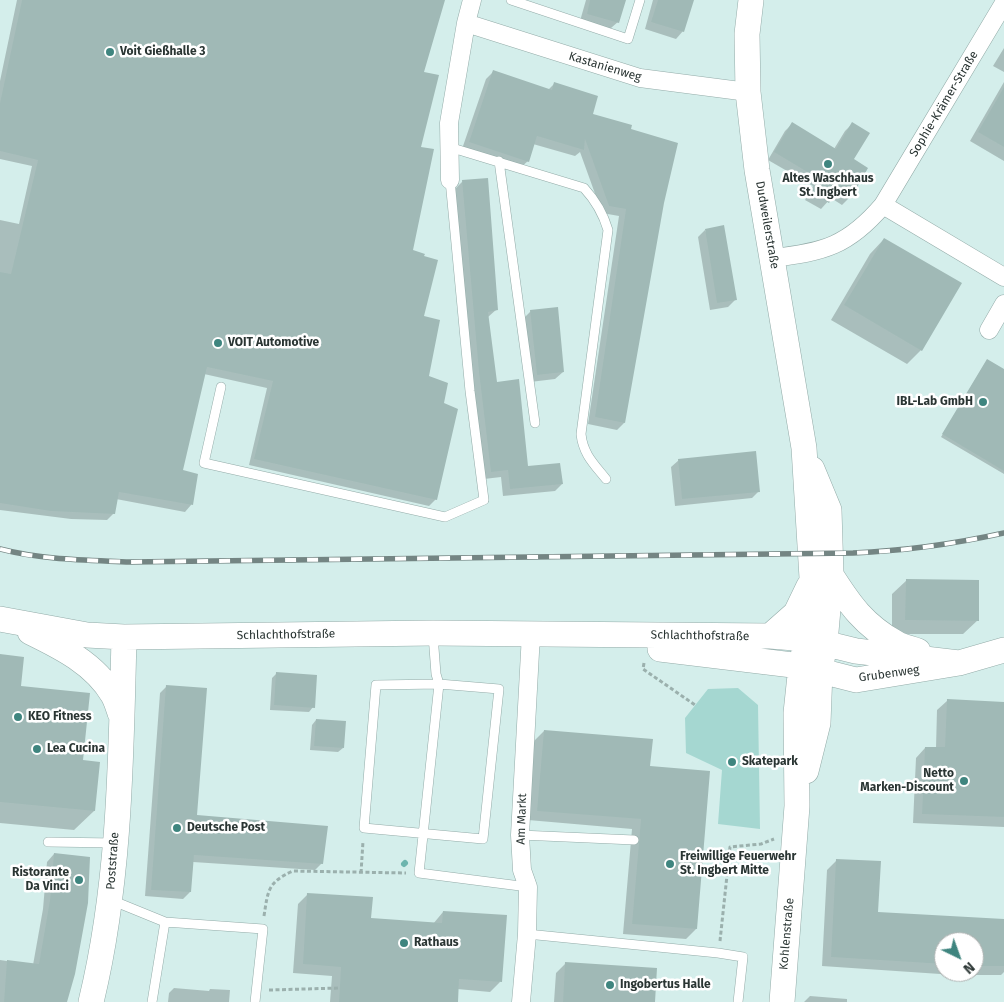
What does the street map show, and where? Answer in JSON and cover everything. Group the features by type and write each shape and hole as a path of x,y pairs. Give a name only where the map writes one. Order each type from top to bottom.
{"main road":[{"name":"Dudweilerstraße","path":"751,0 746,34 748,92 757,170 804,448 822,576 812,613 816,641 811,669"},
{"path":"770,636 796,613 822,576 859,615 897,644 959,663"},
{"name":"Schlachthofstraße","path":"2,619 87,635 124,637 433,633 770,636 816,641"},
{"name":"Poststraße","path":"2,619 53,643 85,663 100,677 114,696 122,718"},
{"name":"Schlachthofstraße","path":"574,634 645,647 811,669"},
{"name":"Poststraße","path":"91,1002 100,965 110,900 122,718 124,637"},
{"name":"Grubenweg","path":"816,641 856,651 959,663"},
{"name":"Grubenweg","path":"811,669 856,680 959,663 1004,650"},
{"name":"Kohlenstraße","path":"782,1002 797,806 796,713 811,669"}],"street":[{"path":"450,180 449,123 466,23 472,0"},
{"name":"Sophie-Krämer-Straße","path":"772,258 810,253 833,246 867,224 883,205 1004,4"},
{"name":"Kastanienweg","path":"466,23 640,78 748,92"},
{"path":"883,205 1004,277"},
{"path":"989,330 1004,304"},
{"name":"Am Markt","path":"521,1002 528,934 528,887 522,870 520,835 531,634"}],"lane":[{"path":"511,0 628,39 640,0"},
{"path":"449,147 584,188 596,200 604,216 608,230 581,434 582,446 590,460 606,479"},
{"path":"499,162 535,424"},
{"path":"221,387 204,463 445,517 484,500 470,391 450,180"},
{"path":"433,633 436,674 439,684 419,874 528,887"},
{"path":"439,684 499,689 483,840 364,828 376,685 439,684"},
{"path":"520,835 634,840"},
{"path":"48,842 115,843"},
{"path":"110,900 165,922 263,929 255,1002"},
{"path":"152,1002 165,922"},
{"path":"528,934 743,956 738,1002"}],"path":[{"path":"645,647 643,668 695,705"},
{"path":"361,873 364,828"},
{"path":"718,952 730,847 761,844 795,832"},
{"path":"263,929 268,891 279,878 294,872 419,874"},
{"path":"256,990 339,988"}],"shaded area":[{"name":"Skatepark","path":"738,688 758,705 760,829 718,824 722,770 686,753 685,718 708,689"}],"building":[{"path":"22,0 445,0 424,72 439,75 421,147 434,149 413,250 438,260 424,316 440,320 429,376 448,383 444,403 458,409 437,500 254,459 273,381 207,367 183,470 198,474 193,505 119,492 115,514 51,511 0,503 0,272 11,274 38,160 0,151 0,103"},
{"path":"590,0 626,0 619,23 587,14"},
{"path":"658,0 694,0 684,32 651,22"},
{"path":"493,70 552,90 554,82 598,96 593,114 632,125 631,129 678,143 664,203 625,423 595,417 626,209 609,206 585,139 584,150 537,136 529,162 469,142"},
{"path":"1004,87 1004,147 978,132"},
{"name":"Altes Waschhaus St. Ingbert","path":"792,122 836,149 852,122 870,133 854,159 868,168 851,198 837,190 829,203 811,192 819,179 774,152"},
{"path":"488,178 498,310 488,312 497,382 519,379 528,466 560,463 563,484 510,489 508,470 491,472 479,372 462,180"},
{"path":"724,225 737,300 717,303 705,229"},
{"path":"884,238 962,283 922,351 844,305"},
{"path":"558,307 564,372 537,375 530,310"},
{"name":"IBL-Lab GmbH","path":"987,359 1004,369 1004,471 942,434"},
{"path":"756,451 760,492 682,499 678,459"},
{"path":"906,579 979,580 979,621 905,620"},
{"path":"0,654 24,657 21,686 90,693 83,760 100,762 95,811 0,802"},
{"path":"276,672 317,675 315,708 274,705"},
{"path":"166,685 207,688 197,815 328,826 323,864 194,855 191,892 151,890"},
{"name":"Netto Marken-Discount","path":"947,699 1004,702 1004,817 922,814 925,747 945,747"},
{"path":"316,719 346,721 344,748 314,746"},
{"name":"Freiwillige Feuerwehr St. Ingbert Mitte","path":"544,730 653,739 650,766 710,771 697,929 632,924 641,819 537,811"},
{"path":"54,853 90,857 88,903 75,974 67,1002 4,1002 7,960 39,964 50,900"},
{"path":"836,859 881,861 878,912 1004,919 1004,966 984,966 984,932 934,932 934,963 831,957"},
{"name":"Rathaus","path":"307,893 373,897 371,918 442,923 443,911 507,915 502,982 459,979 458,1002 339,1002 341,967 303,964"},
{"name":"Ingobertus Halle","path":"565,962 657,968 655,1002 563,1002"}],"railway":[{"path":"0,549 48,557 130,562 853,553 929,546 1004,533"}],"place":[{"name":"Voit Gießhalle 3","path":"110,52"},
{"name":"Altes Waschhaus St. Ingbert","path":"828,164"},
{"name":"VOIT Automotive","path":"218,343"},
{"name":"IBL-Lab GmbH","path":"983,402"},
{"name":"KEO Fitness","path":"18,717"},
{"name":"Lea Cucina","path":"37,749"},
{"name":"Skatepark","path":"732,762"},
{"name":"Netto Marken-Discount","path":"964,781"},
{"name":"Deutsche Post","path":"177,828"},
{"name":"Freiwillige Feuerwehr St. Ingbert Mitte","path":"670,864"},
{"name":"Ristorante Da Vinci","path":"79,880"},
{"name":"Rathaus","path":"404,943"},
{"name":"Ingobertus Halle","path":"610,985"}]}
